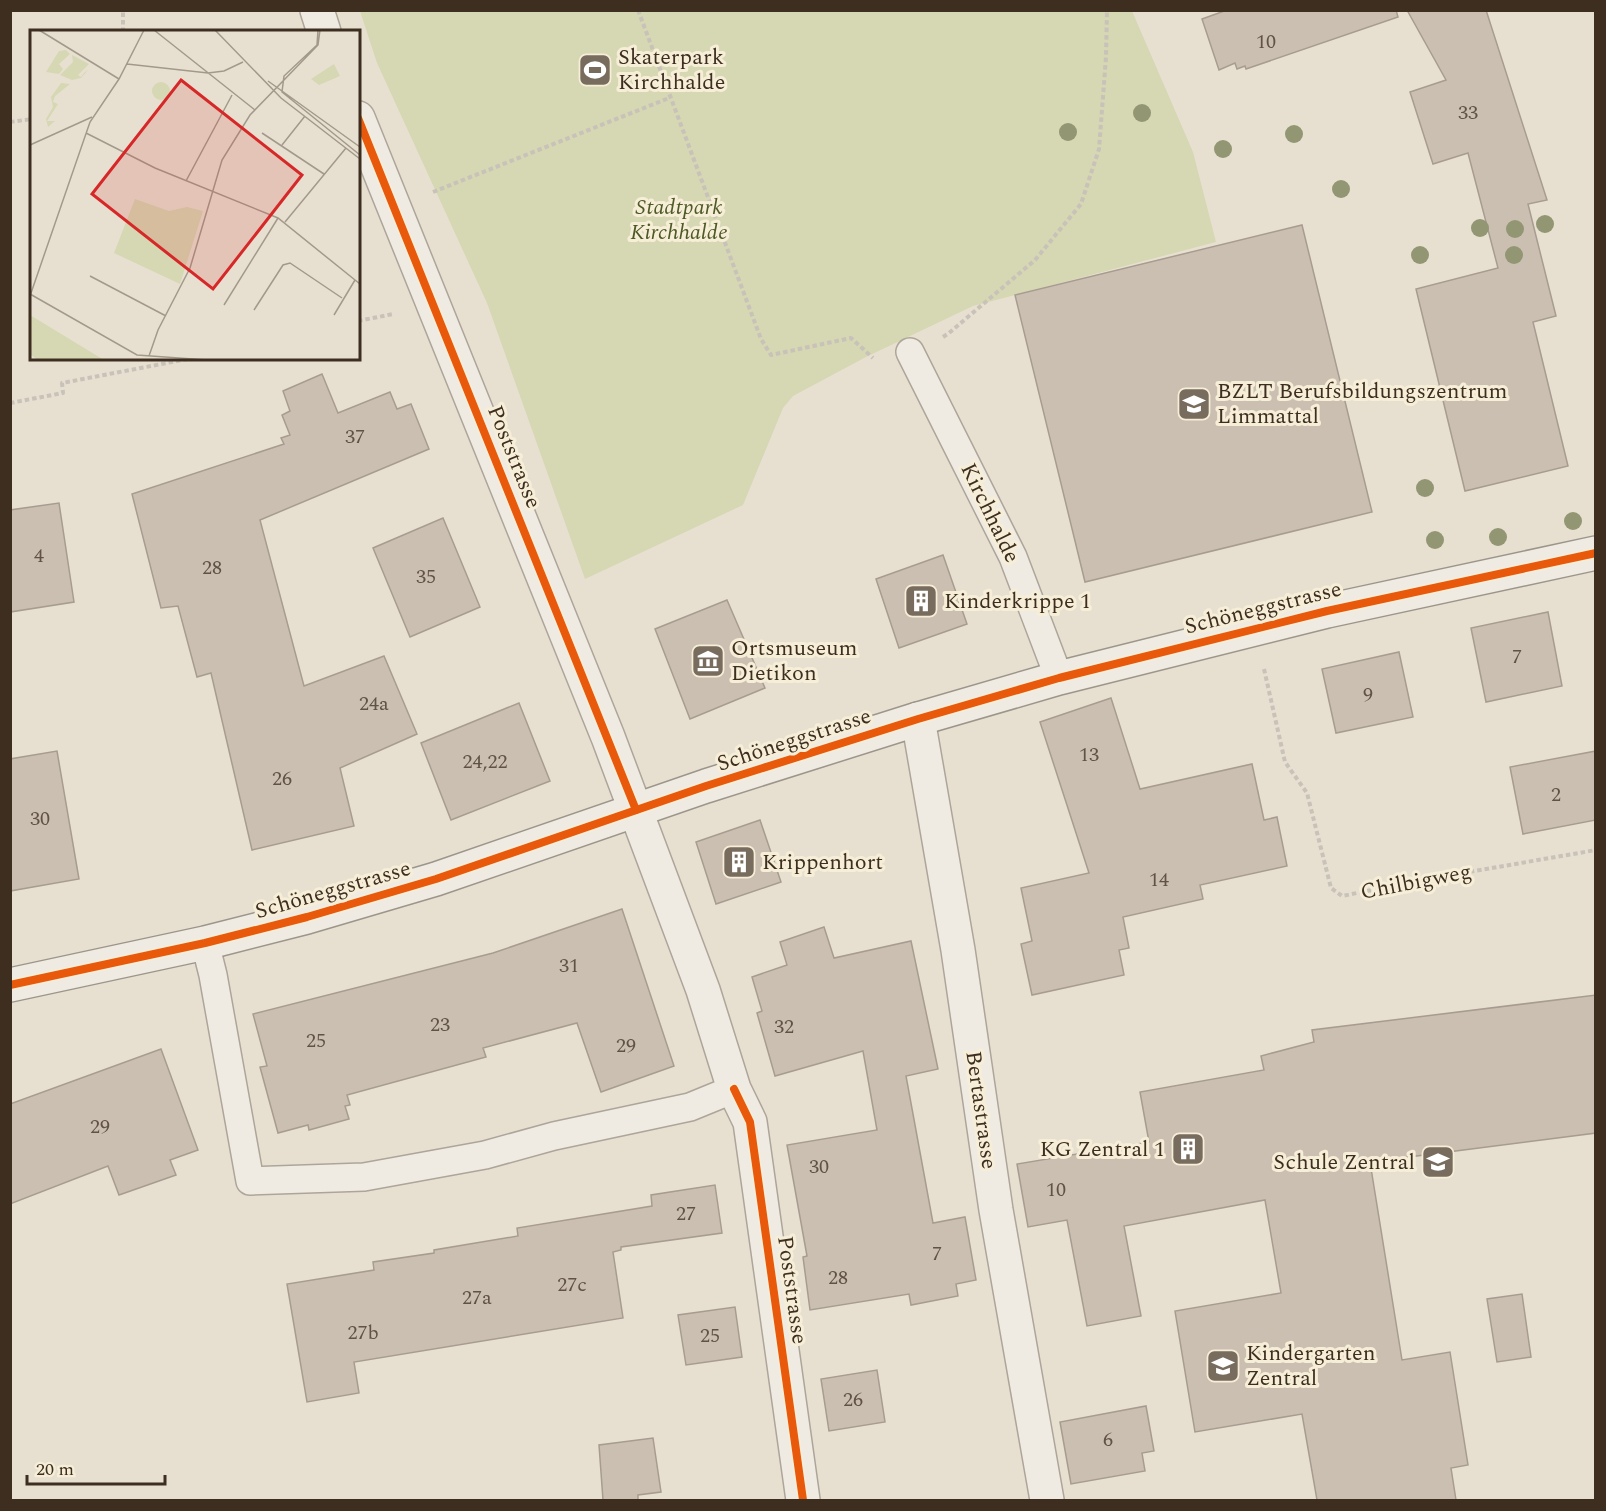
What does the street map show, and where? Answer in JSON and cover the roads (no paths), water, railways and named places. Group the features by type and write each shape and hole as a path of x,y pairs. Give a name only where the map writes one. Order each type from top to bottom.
{"street":[{"path":"317,10 323,30"},
{"name":"Poststrasse","path":"360,123 636,810 703,990 734,1089 750,1122 803,1500"},
{"name":"Schöneggstrasse","path":"10,985 205,943 307,917 436,879 636,810 918,719 1059,678 1396,595 1596,553"},
{"name":"Bertastrasse","path":"918,719 958,950 996,1210 1047,1500"}],"lane":[{"name":"Kirchhalde","path":"910,352 1013,557 1059,678"},
{"path":"205,943 213,975 249,1180 363,1177 485,1155 554,1136 690,1107 734,1089"}],"place":[{"name":"Skaterpark Kirchhalde","path":"595,70"},
{"name":"BZLT Berufsbildungszentrum Limmattal","path":"1194,404"},
{"name":"Kinderkrippe 1","path":"921,601"},
{"name":"Ortsmuseum Dietikon","path":"708,661"},
{"name":"Krippenhort","path":"739,862"},
{"name":"KG Zentral 1","path":"1188,1149"},
{"name":"Schule Zentral","path":"1438,1162"},
{"name":"Kindergarten Zentral","path":"1223,1366"}],"park label":[{"name":"Stadtpark Kirchhalde","path":"679,220"}]}
